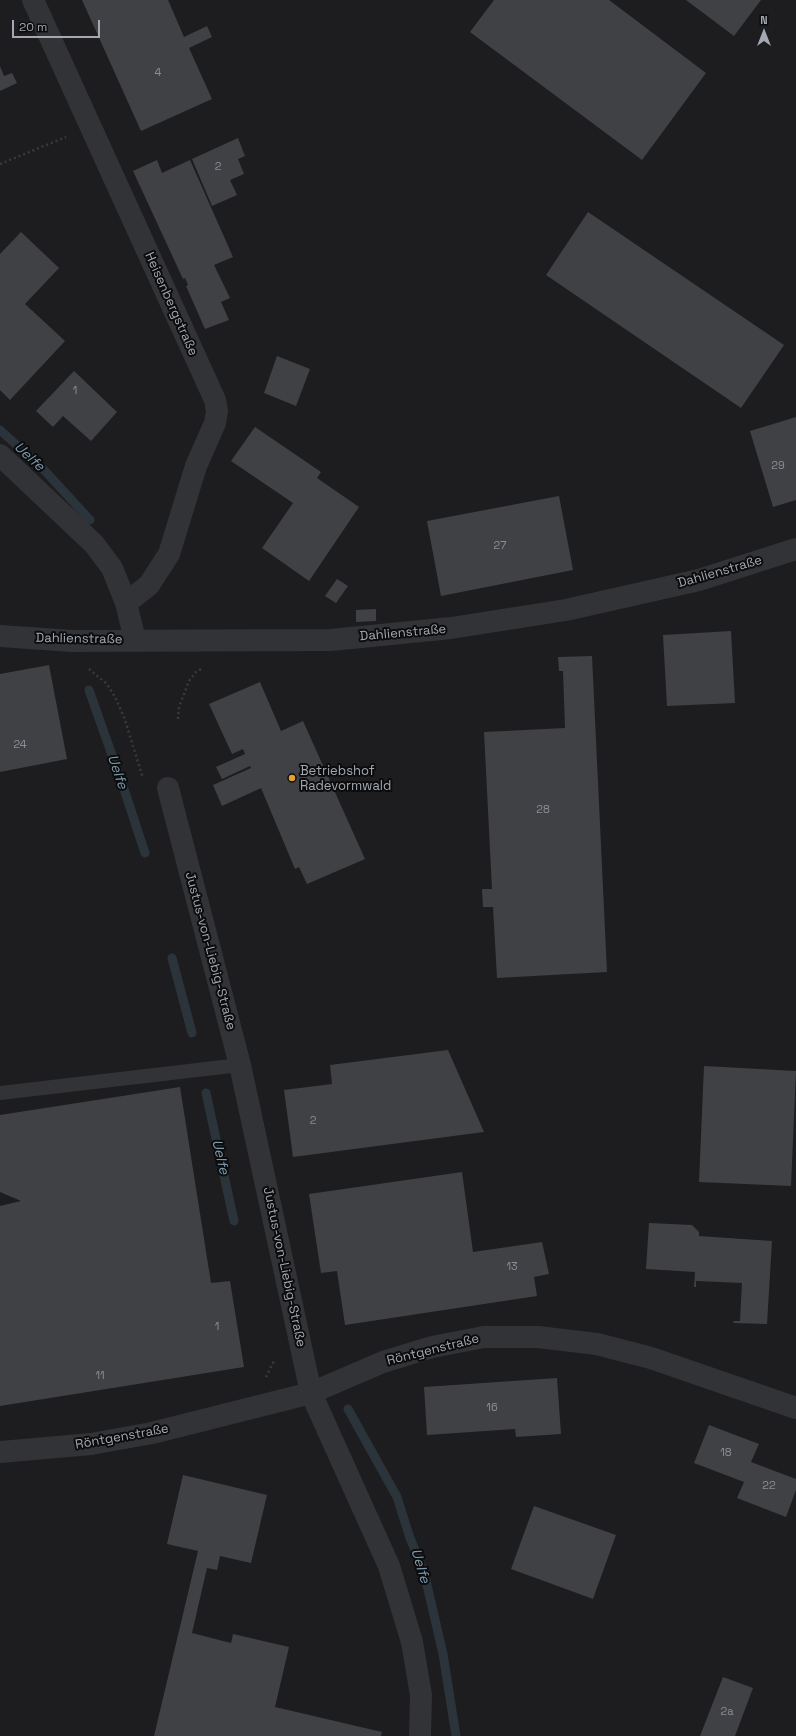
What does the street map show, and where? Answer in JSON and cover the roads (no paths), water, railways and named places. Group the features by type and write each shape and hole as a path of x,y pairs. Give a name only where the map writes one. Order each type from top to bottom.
{"street":[{"name":"Heisenbergstraße","path":"33,0 216,400 217,411 215,423 196,466 169,554 149,585 126,604"},
{"path":"0,455 94,544 112,568 126,604 134,640"},
{"name":"Dahlienstraße","path":"0,636 72,641 331,640 452,628 566,610 691,582 796,549"},
{"name":"Justus-von-Liebig-Straße","path":"168,788 240,1065 311,1393 389,1566 412,1642 420,1695 420,1736"},
{"name":"Röntgenstraße","path":"0,1452 91,1444 152,1433 311,1393 382,1362 432,1347 484,1337 538,1337 597,1344 651,1358 796,1408"}],"lane":[{"path":"0,1093 240,1065"}],"waterway":[{"name":"Uelfe","path":"0,430 45,471 90,520"},
{"name":"Uelfe","path":"89,690 145,853"},
{"name":"Uelfe","path":"172,958 192,1033"},
{"name":"Uelfe","path":"206,1093 234,1221"},
{"name":"Uelfe","path":"348,1409 397,1497 410,1538 424,1572 443,1654 456,1736"}],"place":[{"name":"Betriebshof Radevormwald","path":"292,778"}]}
